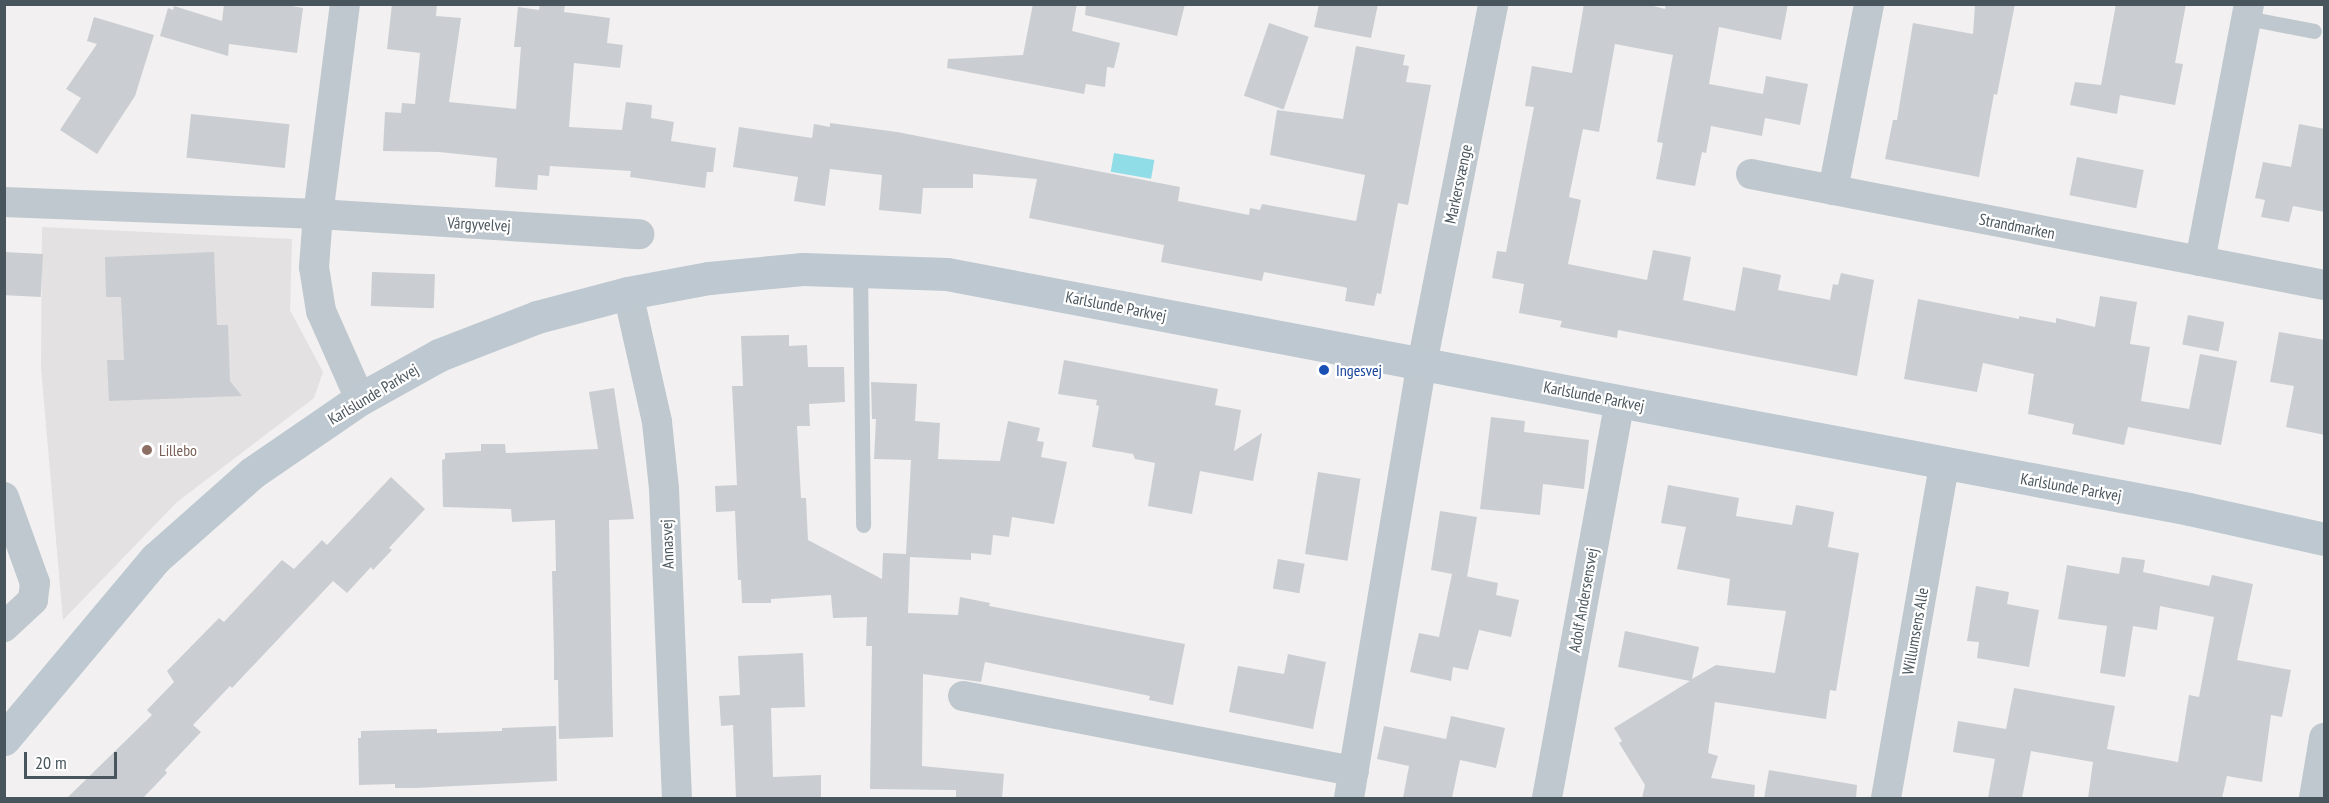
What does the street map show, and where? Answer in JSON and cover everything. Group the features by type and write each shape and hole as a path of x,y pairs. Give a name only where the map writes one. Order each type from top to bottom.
{"street":[{"path":"345,4 318,214 314,267 321,311 360,399"},
{"name":"Markersvænge","path":"1422,364 1493,4"},
{"path":"1833,190 1869,4"},
{"path":"2200,261 2248,11"},
{"name":"Strandmarken","path":"1751,174 2325,285"},
{"name":"Vårgyvelvej","path":"4,202 318,214 639,234"},
{"name":"Karlslunde Parkvej","path":"4,739 156,558 252,473 360,399 439,355 537,317 628,293 709,278 802,269 860,269 947,274 1944,464 2189,508 2325,539"},
{"name":"Annasvej","path":"628,293 657,423 663,478 677,798"},
{"path":"963,696 1351,785 1422,364"},
{"name":"Adolf Andersensvej","path":"1547,798 1620,401"},
{"name":"Willumsens Alle","path":"1886,798 1944,464"},
{"path":"4,497 35,584 33,600 4,627"},
{"path":"2314,798 2325,738"}],"lane":[{"path":"2248,11 2314,31"},
{"path":"860,269 863,525"}],"shaded area":[{"name":"Lillebo","path":"42,227 292,239 290,310 323,372 314,398 177,502 63,620 41,368"}],"water":[{"path":"1114,153 1154,160 1151,179 1111,172"}],"building":[{"path":"224,4 281,4 303,8 297,53 229,44 228,56 160,36 168,8 173,10 174,6 222,21"},
{"path":"392,4 437,4 436,16 461,18 449,102 516,109 521,47 514,47 518,7 539,10 540,4 565,4 564,12 610,18 607,43 623,45 620,68 574,63 569,127 622,130 626,102 652,105 651,118 674,122 671,141 716,148 713,172 707,172 705,188 630,177 631,171 550,166 549,176 538,175 537,190 495,187 497,158 439,152 383,151 385,112 401,113 402,103 415,104 420,53 387,49"},
{"path":"1033,4 1077,4 1072,31 1120,43 1114,68 1107,67 1105,87 1086,84 1084,94 947,68 948,59 1023,55"},
{"path":"1086,4 1185,4 1177,36 1085,15"},
{"path":"1319,4 1378,4 1371,38 1314,27"},
{"path":"1584,4 1645,4 1665,9 1666,4 1788,4 1781,40 1719,27 1709,84 1763,94 1766,76 1808,84 1800,125 1765,118 1762,136 1711,126 1706,153 1702,152 1695,186 1656,179 1663,143 1657,142 1673,55 1615,44 1599,132 1583,129 1569,197 1581,200 1568,264 1647,280 1653,250 1691,257 1683,300 1735,311 1743,267 1781,275 1778,290 1830,300 1833,284 1838,285 1841,273 1874,280 1857,376 1618,330 1617,338 1560,327 1562,321 1519,313 1524,284 1492,278 1497,251 1506,252 1534,107 1525,106 1532,66 1572,73"},
{"path":"1975,4 2015,4 1997,95 1994,94 1979,177 1885,159 1893,120 1897,120 1913,23 1973,34"},
{"path":"2116,4 2186,4 2175,63 2183,64 2175,105 2120,95 2117,114 2070,105 2075,82 2101,85"},
{"path":"94,17 154,35 135,96 97,154 60,130 81,98 66,89 97,44 87,41"},
{"path":"1269,23 1309,37 1284,109 1244,96"},
{"path":"1356,46 1405,55 1403,65 1409,66 1406,82 1431,85 1408,205 1398,203 1381,294 1377,293 1374,306 1345,301 1347,288 1344,287 1264,272 1262,281 1161,262 1164,245 1029,218 1037,179 973,174 973,188 923,188 921,214 879,210 882,175 830,169 825,206 794,201 798,177 733,167 739,127 812,138 814,124 830,127 830,123 897,132 1180,187 1178,201 1249,215 1250,208 1260,210 1262,204 1356,221 1365,175 1270,155 1277,110 1343,119"},
{"path":"191,114 289,124 285,168 186,158"},
{"path":"2299,124 2325,129 2325,212 2293,206 2289,222 2261,217 2265,200 2255,198 2263,162 2291,167"},
{"path":"2077,157 2144,170 2136,208 2070,195"},
{"path":"4,252 43,254 41,297 4,295"},
{"path":"214,252 217,325 228,325 230,381 242,396 109,401 107,360 124,360 121,297 106,297 105,257"},
{"path":"372,272 435,274 434,308 371,306"},
{"path":"2100,296 2137,302 2130,344 2150,347 2141,401 2189,409 2200,354 2237,361 2221,445 2128,427 2124,445 2072,434 2074,424 2028,414 2034,374 1983,363 1977,392 1904,379 1918,299 2019,319 2019,316 2056,323 2056,318 2095,327"},
{"path":"2188,315 2224,322 2219,352 2182,344"},
{"path":"2279,332 2325,340 2325,435 2286,427 2294,386 2270,382"},
{"path":"789,335 789,346 807,345 808,367 844,367 845,402 809,404 810,426 797,426 801,498 806,498 808,540 882,579 883,553 906,554 911,460 874,459 876,419 872,419 871,382 917,384 915,421 940,423 938,459 1000,461 1008,421 1040,428 1037,441 1044,442 1041,457 1067,462 1054,524 1012,517 1009,537 993,535 991,555 971,553 971,560 910,557 908,613 958,615 960,597 990,603 989,606 1185,644 1173,705 1149,700 1150,696 985,662 981,682 923,674 922,766 1004,774 1002,798 956,798 956,790 870,789 872,646 866,646 867,617 833,618 831,595 771,599 771,603 742,603 741,580 738,580 735,511 716,512 715,486 737,485 732,386 743,386 741,336"},
{"path":"1064,360 1218,389 1215,405 1241,410 1234,451 1262,433 1253,481 1200,471 1192,514 1148,506 1155,463 1135,459 1133,454 1092,447 1099,406 1096,405 1097,400 1058,394"},
{"path":"614,388 634,519 609,520 613,737 559,739 558,680 554,680 552,571 556,571 555,520 512,522 511,509 443,507 442,460 445,459 445,453 481,451 481,444 505,444 506,453 598,449 589,392"},
{"path":"1491,417 1525,421 1524,432 1589,440 1584,489 1543,484 1540,515 1480,509"},
{"path":"1318,472 1360,479 1347,561 1305,554"},
{"path":"391,477 425,509 389,548 392,550 373,570 371,567 347,593 333,581 232,688 230,686 193,725 201,732 165,770 167,773 143,798 67,798 152,715 147,710 174,682 167,671 219,618 224,622 282,560 294,569 322,540 327,545"},
{"path":"1668,485 1739,498 1736,516 1792,525 1796,505 1834,512 1828,547 1859,553 1836,691 1830,690 1826,719 1715,702 1708,753 1718,756 1711,778 1755,785 1754,798 1642,798 1645,785 1619,743 1622,741 1614,728 1690,681 1618,667 1625,631 1699,647 1692,679 1716,665 1775,673 1786,611 1727,605 1730,579 1677,569 1686,527 1661,523"},
{"path":"1440,511 1477,517 1467,576 1498,583 1496,595 1519,600 1511,637 1479,630 1468,670 1453,667 1451,681 1410,672 1419,633 1439,637 1452,574 1431,570"},
{"path":"2122,557 2145,560 2143,572 2209,586 2212,575 2253,584 2237,660 2291,670 2282,717 2271,715 2262,782 2227,776 2222,798 2088,798 2093,762 2031,751 2022,798 1988,798 1995,759 1953,752 1958,721 2006,729 2014,688 2115,706 2107,749 2178,762 2189,695 2199,697 2214,617 2160,606 2157,630 2133,626 2125,677 2100,673 2107,626 2058,619 2067,565 2119,574"},
{"path":"1278,559 1305,564 1299,593 1273,589"},
{"path":"1976,586 2009,592 2007,604 2039,610 2029,667 1977,658 1979,642 1967,641"},
{"path":"803,653 805,707 771,708 773,777 821,775 821,798 736,798 733,725 721,726 719,696 740,695 738,656"},
{"path":"1288,654 1326,662 1313,729 1229,712 1238,666 1284,674"},
{"path":"1451,716 1505,728 1496,768 1460,760 1452,798 1403,798 1409,766 1377,759 1384,726 1446,739"},
{"path":"556,726 557,781 416,788 395,788 395,784 359,785 358,738 361,738 361,731 437,729 437,733 502,731 502,728"},
{"path":"1769,770 1857,785 1856,798 1764,798"}],"place":[{"name":"Ingesvej","path":"1324,370"},
{"name":"Lillebo","path":"147,450"}]}
